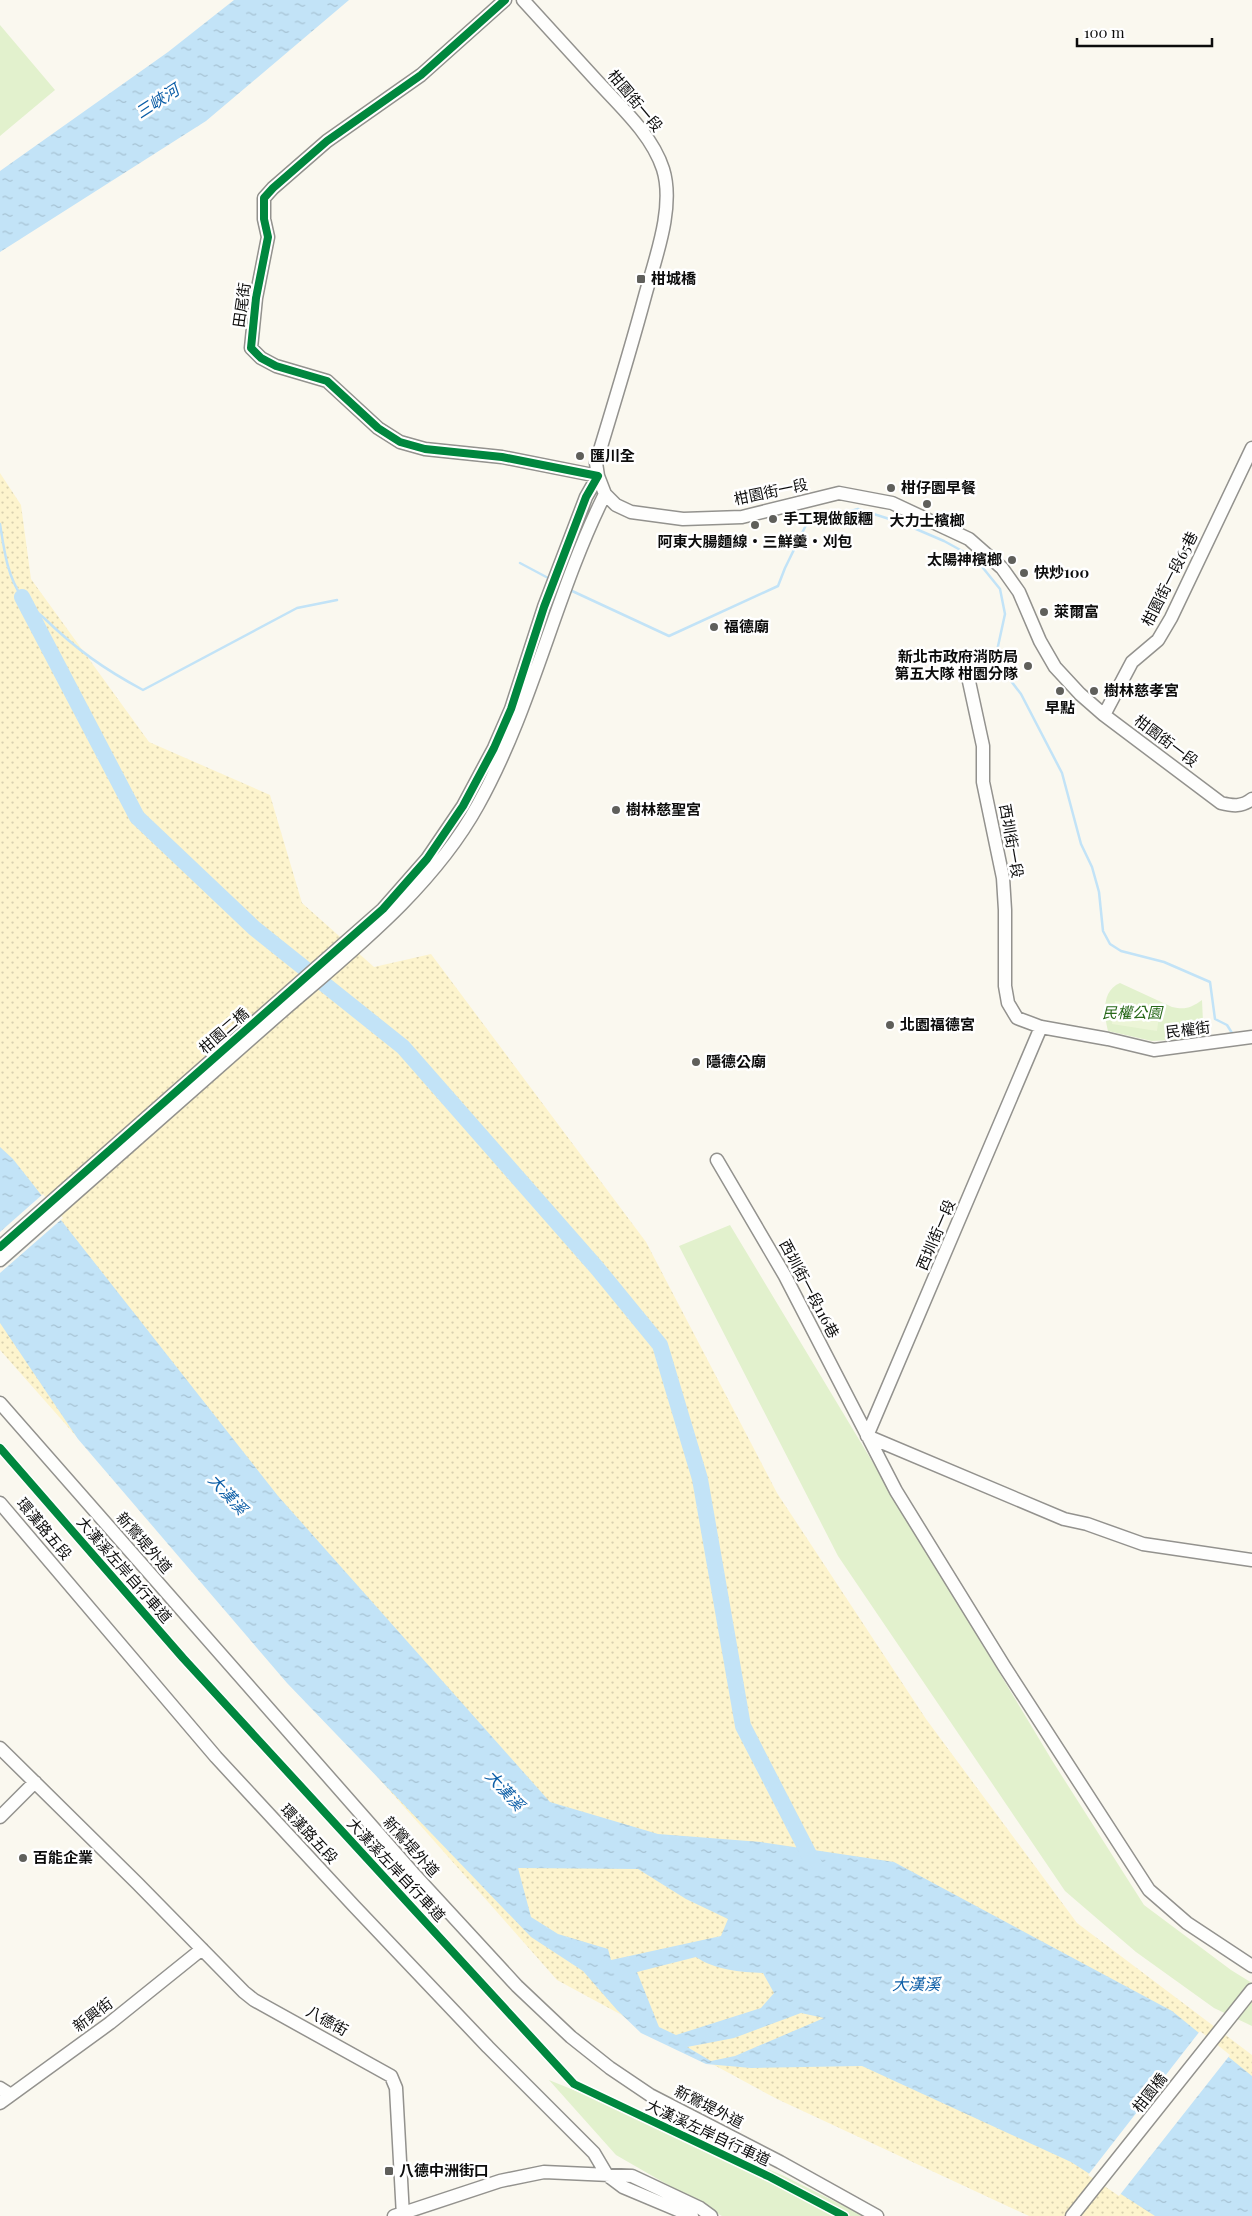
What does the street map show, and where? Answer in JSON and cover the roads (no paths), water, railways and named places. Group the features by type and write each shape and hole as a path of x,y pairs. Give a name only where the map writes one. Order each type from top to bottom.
{"street":[{"name":"田尾街","path":"504,0 421,75 327,141 264,198 264,219 268,237 256,298 252,348 261,358 276,366 327,380 378,428 400,442 425,449 502,458 598,476"},
{"name":"柑園街一段","path":"523,0 631,118 646,138 663,170 666,189 664,217 658,248 635,336 596,463 598,476 605,494 616,505 631,512 683,518 742,517 838,494 892,503 928,518 969,538 1002,568 1019,592 1040,641 1055,667 1080,694 1104,715 1221,803 1234,806 1252,800"},
{"name":"柑園街一段65巷","path":"1104,715 1132,662 1158,640 1171,618 1252,448"},
{"name":"柑園二橋","path":"0,1247 383,909 427,859 452,822 484,768 503,728 544,607 586,497 598,476"},
{"name":"柑園二橋","path":"0,1260 380,924 409,897 462,830 478,806 506,749 585,535 605,494"},
{"name":"西圳街一段","path":"867,1436 1041,1027 1017,1018 1008,1003 1005,986 1006,919 1003,878 983,782 983,746 965,663"},
{"name":"民權街","path":"1041,1027 1108,1039 1154,1050 1252,1037"},
{"name":"西圳街一段116巷","path":"717,1160 785,1276 896,1490 1004,1666 1149,1890 1187,1923 1251,1965"},
{"name":"新鶯堤外道","path":"0,1404 413,1873 517,1986 571,2036 610,2068 650,2095 789,2167 877,2216"},
{"path":"867,1436 1064,1519 1087,1524 1143,1544 1252,1560"},
{"name":"環漢路五段","path":"0,1503 216,1757 360,1913 488,2047 594,2153 607,2175"},
{"name":"八德街","path":"0,1748 254,2000 391,2076 396,2088 400,2215 500,2181 544,2172 632,2176 696,2212 711,2216"},
{"path":"0,1817 35,1782"},
{"name":"新興街","path":"0,2103 110,2023 202,1949"},
{"name":"柑園橋","path":"1072,2216 1252,1990"},
{"path":"0,2088 11,2095"},
{"path":"1061,2216 1169,2095"},
{"path":"1080,2216 1169,2095"},
{"path":"696,2212 717,2216"}],"water":[{"name":"三峽河","path":"234,0 349,0 206,121 0,252 0,171 168,52"},
{"name":"大漢溪","path":"0,1147 13,1159 278,1496 550,1802 658,1834 761,1842 894,1862 1172,2011 1252,2076 1252,2216 1155,2216 1071,2162 862,2066 751,2068 706,2064 641,2033 617,2010 583,1971 531,1937 287,1683 78,1439 0,1323","holes":["518,1868 638,1869 686,1899 728,1919 721,1936 611,1960 608,1949 558,1934 531,1917","696,1957 719,1968 763,1973 774,1993 761,2008 676,2035 659,2027 637,1972","801,2013 824,2018 735,2056 711,2061 687,2047 734,2038"]}],"waterway":[{"path":"570,590 669,636 778,586 807,523 858,509 902,523 944,541 975,558 1000,589 1005,614 995,660 1021,694 1062,773 1081,844 1092,867 1099,892 1103,931 1110,944 1121,951 1164,962 1210,982 1215,1019 1227,1025 1232,1033"},
{"path":"0,524 10,571 17,589 24,600 80,649 103,666 143,690 297,608 337,600"},
{"path":"520,563 550,579"},
{"path":"22,597 137,817 254,928 403,1047 597,1268 660,1345 700,1479 743,1726 816,1868"}],"place":[{"name":"柑城橋","path":"641,279"},
{"name":"匯川全","path":"580,456"},
{"name":"柑仔園早餐","path":"891,488"},
{"name":"大力士檳榔","path":"927,504"},
{"name":"手工現做飯糰","path":"773,519"},
{"name":"阿東大腸麵線‧三鮮羹‧刈包","path":"755,525"},
{"name":"太陽神檳榔","path":"1012,560"},
{"name":"快炒100","path":"1024,573"},
{"name":"萊爾富","path":"1044,612"},
{"name":"福德廟","path":"714,627"},
{"name":"新北市政府消防局 第五大隊 柑園分隊","path":"1028,666"},
{"name":"早點","path":"1060,691"},
{"name":"樹林慈孝宮","path":"1094,691"},
{"name":"樹林慈聖宮","path":"616,810"},
{"name":"北園福德宮","path":"890,1025"},
{"name":"隱德公廟","path":"696,1062"},
{"name":"百能企業","path":"23,1858"},
{"name":"八德中洲街口","path":"389,2171"}],"park label":[{"name":"民權公園","path":"1132,1013"}]}
